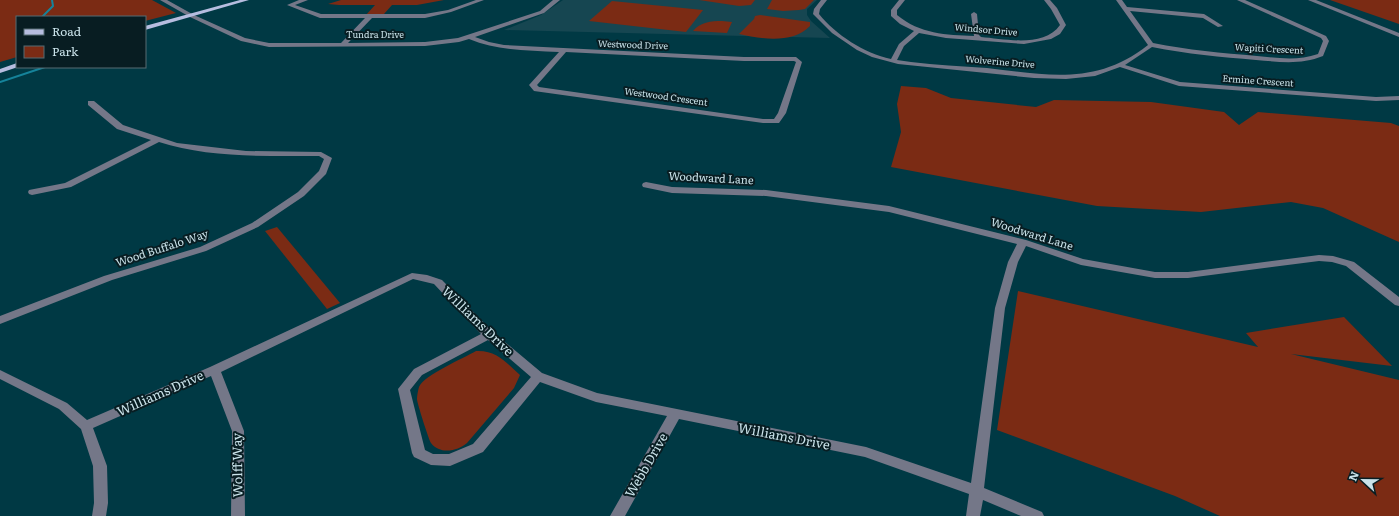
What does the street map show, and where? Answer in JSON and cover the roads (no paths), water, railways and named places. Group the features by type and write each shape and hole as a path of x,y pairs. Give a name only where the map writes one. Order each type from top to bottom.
{"main road":[{"path":"146,28 233,0"},
{"path":"146,24 246,0"},
{"path":"0,66 16,60"},
{"path":"0,71 16,65"}],"street":[{"name":"Tundra Drive","path":"163,0 188,14 243,40 269,45 425,44 459,40 542,12 557,0"},
{"path":"305,0 290,5 320,16 425,16 449,11 481,0"},
{"name":"Wolverine Drive","path":"824,0 817,9 816,14 821,22 862,50 893,61 1065,78 1095,74 1119,65 1144,52 1151,45"},
{"name":"Windsor Drive","path":"902,0 894,10 894,16 918,31 945,36 1019,42 1043,39 1055,35 1061,30 1063,25 1054,8 1046,0"},
{"path":"1119,0 1127,9 1151,45"},
{"name":"Wapiti Crescent","path":"1151,45 1201,54 1290,60 1311,60 1321,56 1326,40 1324,37 1240,0"},
{"path":"1311,0 1399,35"},
{"path":"1127,9 1204,16 1220,26"},
{"path":"974,14 976,35 980,38"},
{"path":"343,44 370,16"},
{"path":"353,44 377,16"},
{"path":"357,29 366,29"},
{"path":"893,61 901,45 918,31"},
{"name":"Westwood Drive","path":"471,37 496,46 564,51 744,59 796,59"},
{"name":"Westwood Crescent","path":"564,51 533,85 537,89 776,122 782,113 799,62 796,59"},
{"name":"Ermine Crescent","path":"1119,65 1179,84 1376,99 1399,98"},
{"name":"Wood Buffalo Way","path":"0,320 108,278 203,250 255,225 301,194 323,172 328,158 322,154 246,154 176,145 120,127 91,103"},
{"path":"32,192 68,185 159,139"},
{"name":"Woodward Lane","path":"646,185 672,190 766,193 889,209 1023,242 1081,262 1155,275 1188,275 1319,258 1333,259 1350,264 1399,302"},
{"path":"973,516 1000,308 1013,262 1023,242"},
{"name":"Williams Drive","path":"86,426 214,370 412,276 427,278 438,282 489,335 538,376 596,397 866,452 977,491 1037,516"},
{"path":"489,335 418,372 404,389 419,453 431,459 450,460 478,448 538,376"},
{"name":"Wolff Way","path":"214,370 238,431 238,516"},
{"path":"0,374 63,406 86,426 100,466 101,503 99,516"},
{"name":"Webb Drive","path":"617,516 675,414"}],"waterway":[{"path":"43,16 53,6 52,0"},
{"path":"0,82 42,68"}]}
